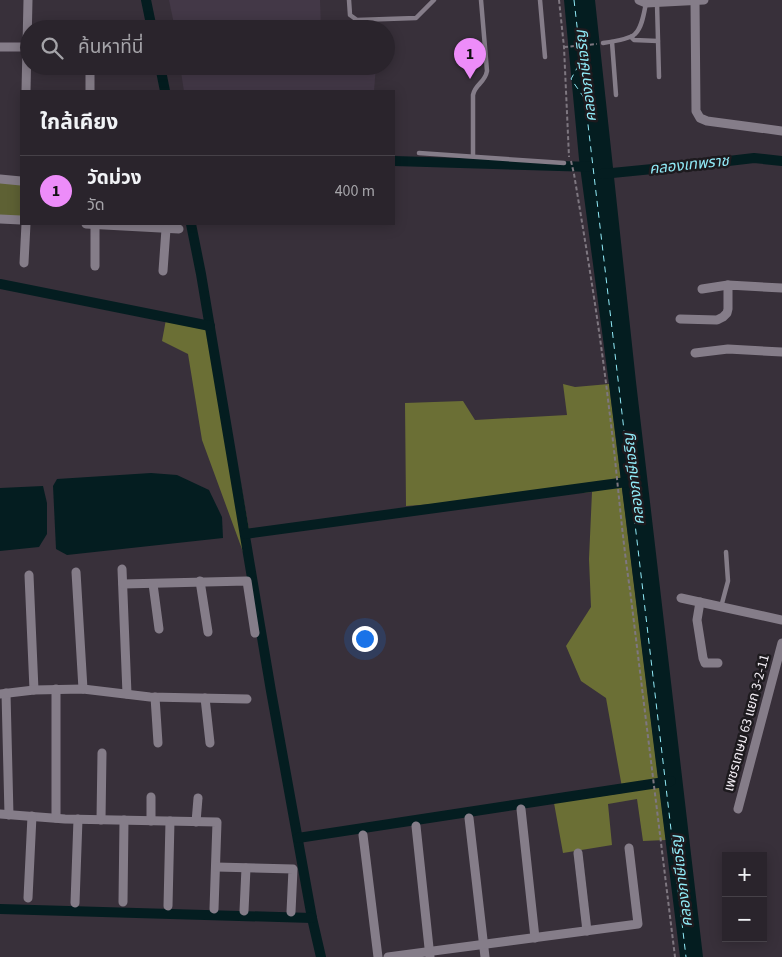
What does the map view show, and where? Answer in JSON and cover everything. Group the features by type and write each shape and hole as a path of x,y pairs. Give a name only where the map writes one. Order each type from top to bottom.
{"street":[{"path":"28,0 28,20"},
{"path":"695,0 696,111 700,118 707,121 782,131"},
{"path":"642,2 704,0"},
{"path":"0,47 20,47"},
{"path":"26,90 27,75"},
{"path":"90,75 90,90"},
{"path":"0,179 20,181"},
{"path":"0,219 20,220"},
{"path":"24,263 26,225"},
{"path":"95,225 95,266"},
{"path":"136,225 179,229"},
{"path":"164,271 166,228"},
{"path":"702,289 728,286 782,288"},
{"path":"680,319 717,320 724,317 728,309 728,286"},
{"path":"695,353 728,349 782,352"},
{"path":"122,569 127,694"},
{"path":"76,572 83,689"},
{"path":"28,575 34,690"},
{"path":"200,581 208,632"},
{"path":"123,584 247,581 255,633"},
{"path":"153,584 159,629"},
{"path":"681,598 782,620"},
{"path":"700,602 698,620 703,658 706,663 718,663"},
{"name":"เพชรเกษม 63 แยก 3-2-11","path":"738,809 782,643"},
{"path":"214,909 217,822 101,820 5,815 3,693 83,689 155,697 247,699"},
{"path":"56,690 56,818"},
{"path":"155,697 158,743"},
{"path":"206,698 210,743"},
{"path":"101,820 102,753"},
{"path":"151,796 151,821"},
{"path":"196,822 198,798"},
{"path":"521,809 535,938"},
{"path":"28,898 32,816"},
{"path":"469,818 485,957"},
{"path":"76,903 78,819"},
{"path":"123,902 124,820"},
{"path":"168,906 170,821"},
{"path":"416,826 430,954"},
{"path":"363,835 378,957"},
{"path":"388,957 430,954 483,944 638,924 629,848"},
{"path":"578,853 586,931"},
{"path":"216,867 293,869 291,912"},
{"path":"244,912 246,868"}],"lane":[{"path":"349,0 350,15 357,20 416,18 434,0"},
{"path":"473,156 473,96 476,86 484,81 487,71 481,0"},
{"path":"540,0 545,57"},
{"path":"603,44 631,37 637,31 642,2"},
{"path":"657,3 659,77"},
{"path":"631,37 634,40 658,41"},
{"path":"612,42 616,94"},
{"path":"419,153 564,163"},
{"path":"721,607 728,581 726,552"}],"path":[{"path":"559,0 564,48 569,158 572,162 574,174 609,408 625,558 675,957"},
{"path":"564,48 603,44"}],"shaded area":[{"path":"169,0 320,0 321,20 173,20"},
{"path":"181,75 375,75 374,90 184,90"}],"green space":[{"path":"0,180 20,180 20,221 0,220"},
{"path":"167,314 212,323 249,530 246,560 202,440 188,354 162,341"},
{"path":"563,384 575,387 609,384 666,840 643,841 637,799 608,804 612,845 563,853 554,803 623,793 606,698 581,681 566,646 591,607 589,559 592,492 406,506 405,403 463,401 475,420 567,415"}],"water":[{"name":"คลองภาษีเจริญ","path":"564,0 595,0 636,382 703,957 680,957 609,384 579,159"},
{"path":"151,473 177,475 209,490 222,517 223,538 67,555 56,549 53,486 57,479"},
{"path":"43,486 47,503 47,534 39,547 0,551 0,488"}],"waterway":[{"path":"146,0 150,20"},
{"path":"162,75 165,90"},
{"name":"คลองเทพราช","path":"602,174 754,158 782,161"},
{"path":"395,161 593,167"},
{"path":"191,225 271,691 312,918 321,957"},
{"path":"0,284 210,326"},
{"name":"คลองภาษีเจริญ","path":"245,534 634,481"},
{"path":"298,838 671,781"},
{"path":"0,909 312,918"}],"ferry route":[{"path":"574,0 581,61 571,79 585,99 686,957"}],"place":[{"name":"วัดม่วง","path":"470,79"}]}
